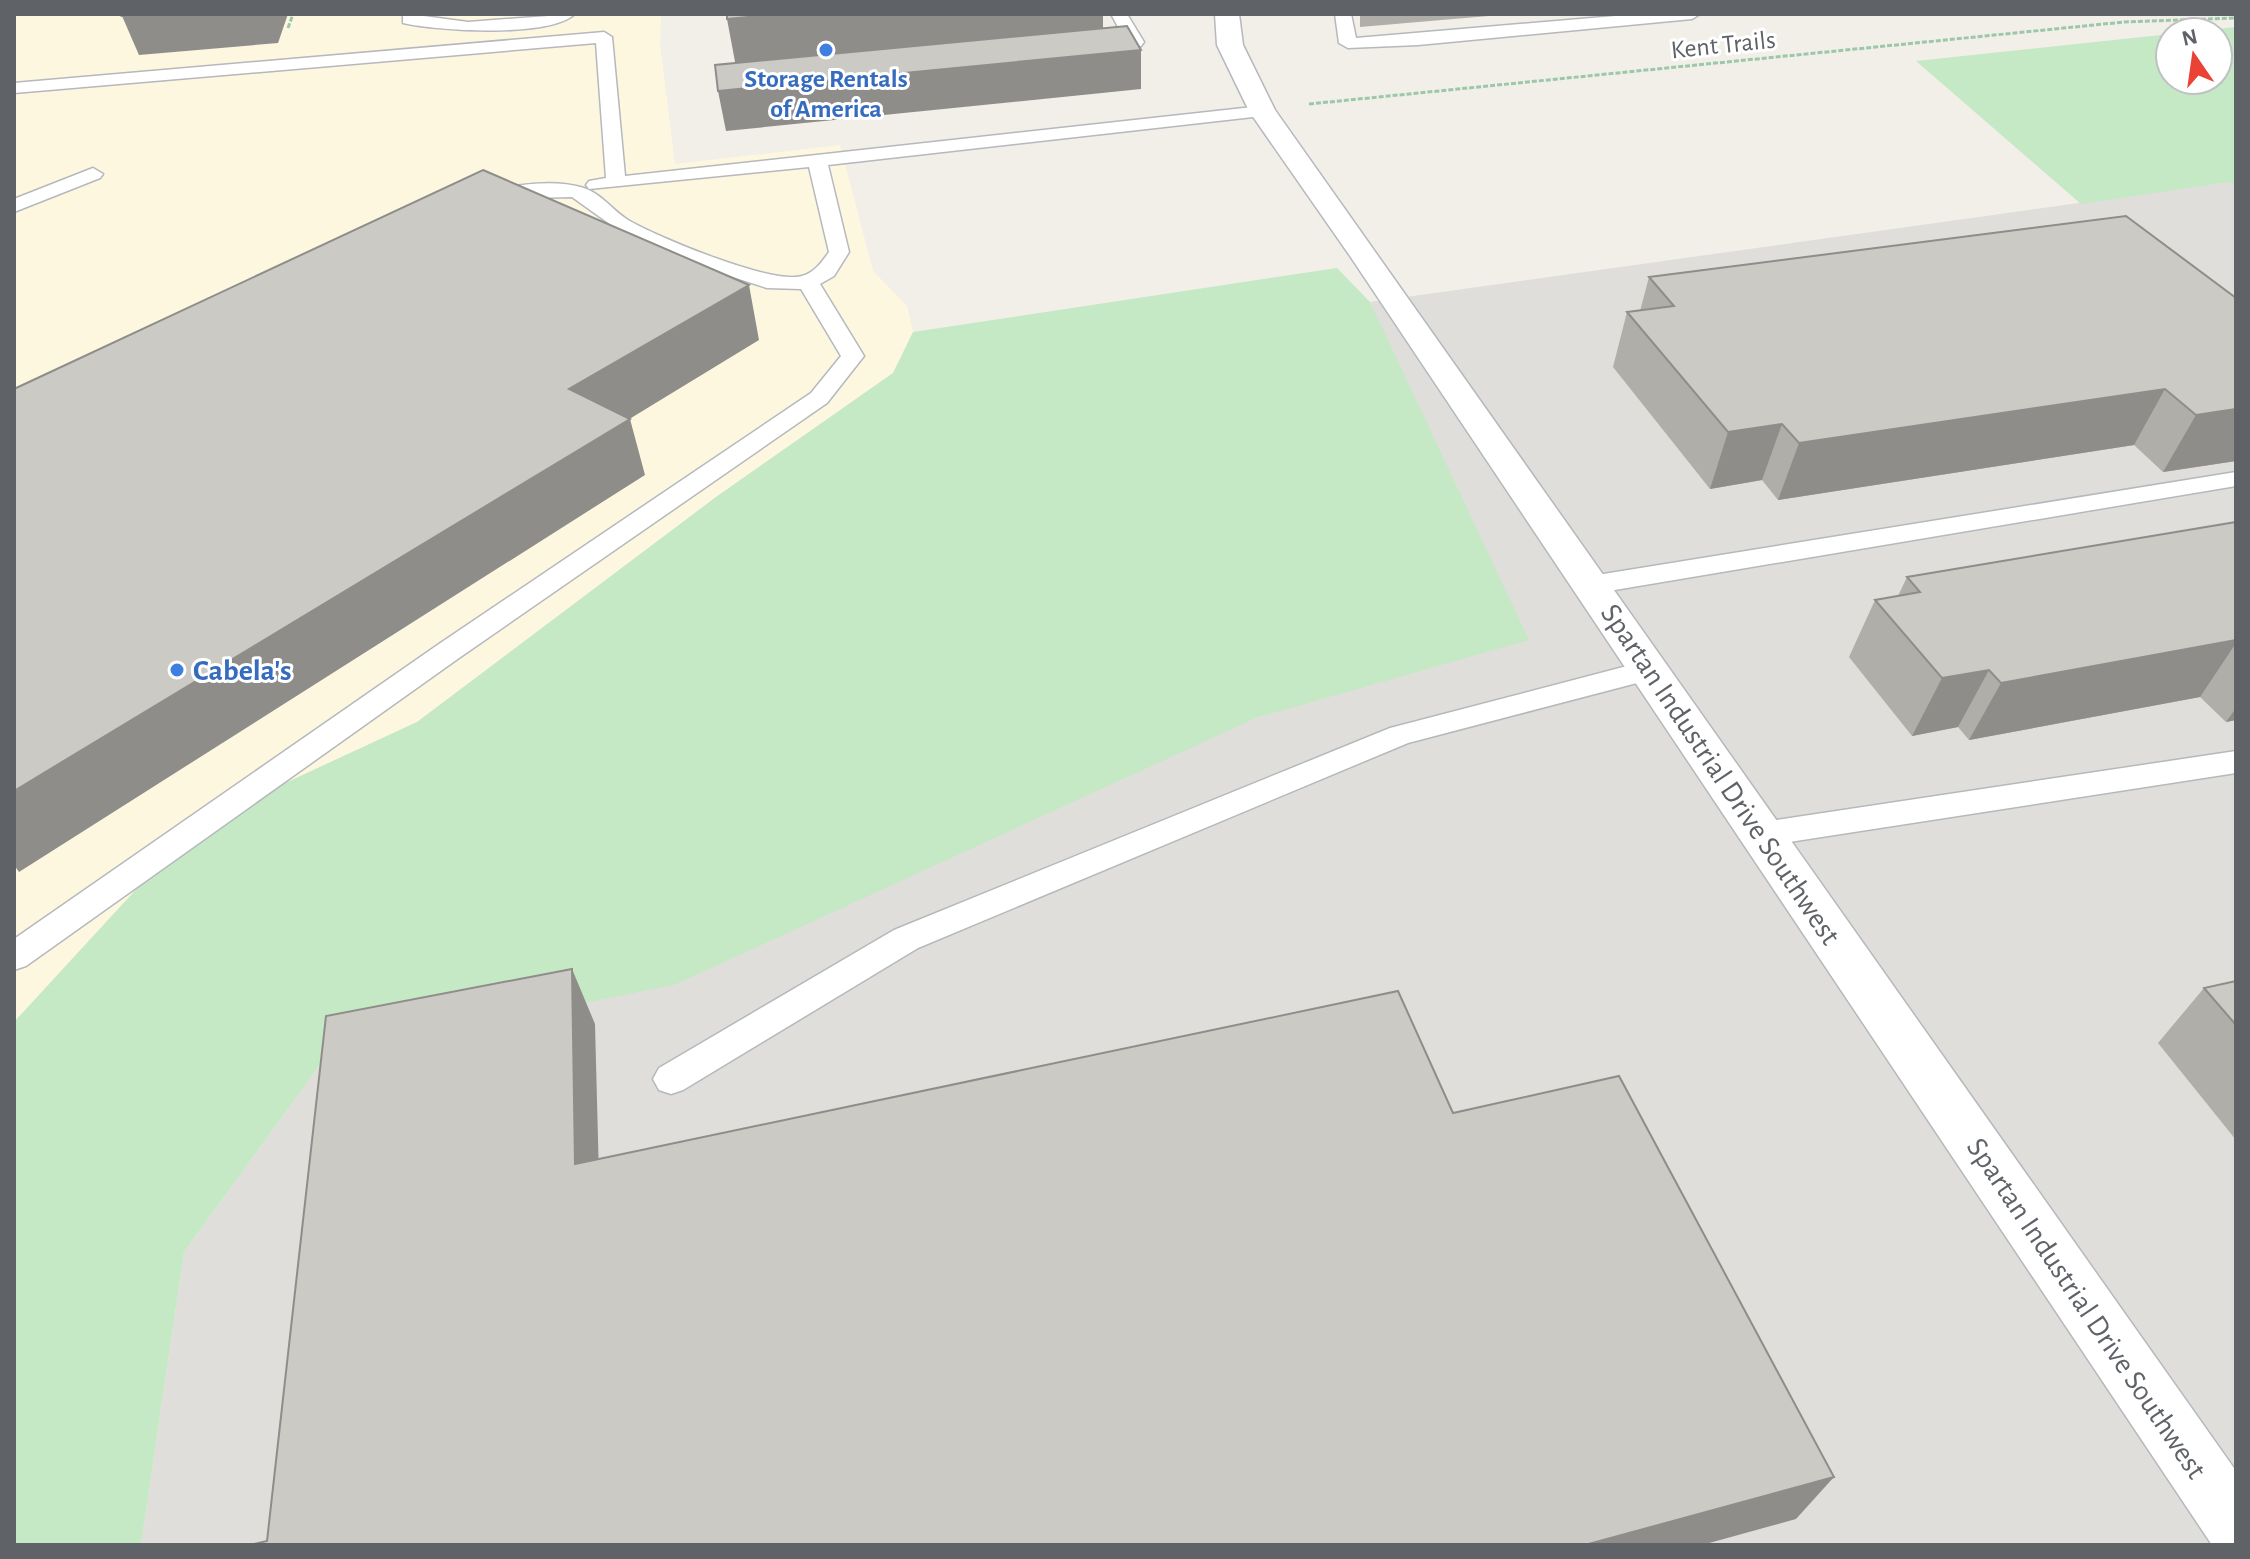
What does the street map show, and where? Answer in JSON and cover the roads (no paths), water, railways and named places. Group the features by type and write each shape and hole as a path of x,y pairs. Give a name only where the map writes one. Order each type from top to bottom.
{"street":[{"name":"Spartan Industrial Drive Southwest","path":"1227,14 1230,45 1262,111 2230,1507"}],"lane":[{"path":"443,14 514,14"},
{"path":"404,55 410,17 442,27 479,27 567,14"},
{"path":"588,14 588,39"},
{"path":"1089,46 1135,42 1119,14"},
{"path":"1343,14 1348,43 1418,40 1692,14"},
{"path":"14,88 604,37 616,183"},
{"path":"476,198 1262,111"},
{"path":"553,190 589,197 611,218 753,280 779,284 807,281 827,273 839,252 817,161"},
{"path":"14,206 93,174"},
{"path":"14,957 449,651 819,398 853,356 807,281"},
{"path":"1591,585 2236,479"},
{"path":"671,1079 906,939 1400,735 1650,670"},
{"path":"1763,834 2236,762"}],"place":[{"name":"Storage Rentals of America","path":"826,50"},
{"name":"Cabela's","path":"177,670"}]}
